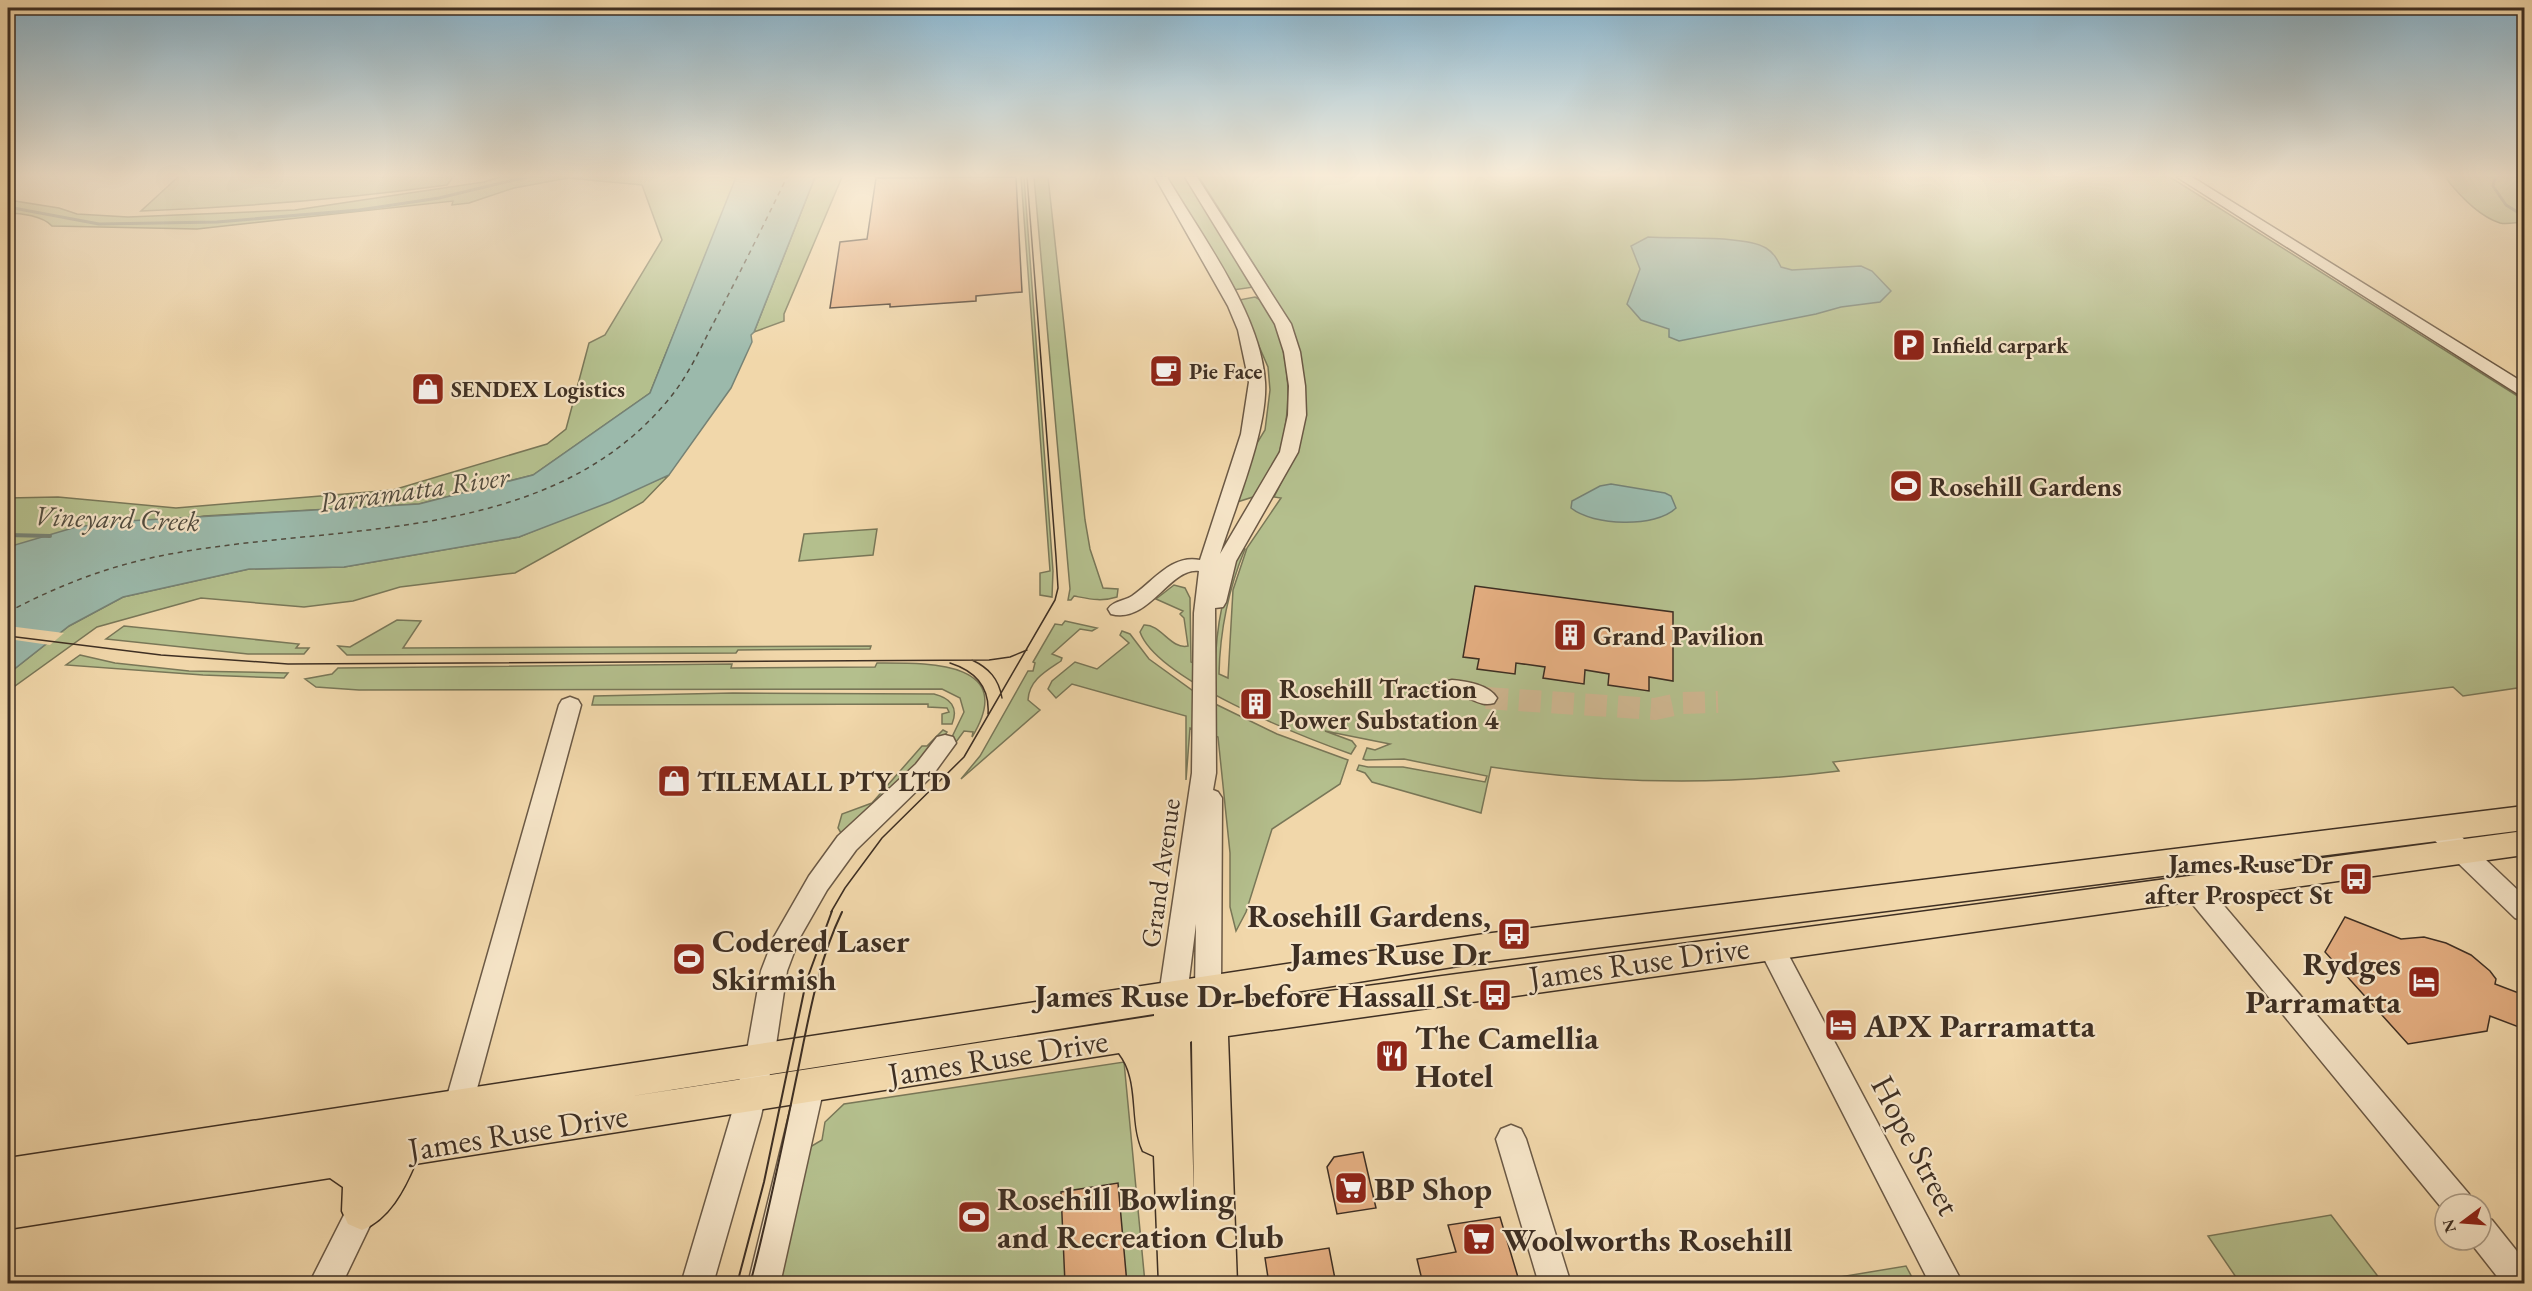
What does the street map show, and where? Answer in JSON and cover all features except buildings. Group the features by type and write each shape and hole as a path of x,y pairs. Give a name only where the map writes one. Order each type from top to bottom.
{"main road":[{"name":"James Ruse Drive","path":"8,1209 334,1160 458,1107 759,1060 1172,1012 1484,948 2524,818"},
{"name":"James Ruse Drive","path":"1209,1006 1770,945 2524,843"},
{"path":"1209,1006 1216,1284"},
{"name":"James Ruse Drive","path":"8,1176 750,1096 1127,1036 1172,1012"},
{"path":"1172,1012 1176,1238 1180,1284"},
{"path":"1127,1036 1140,1053 1147,1070 1152,1100 1160,1197 1176,1238"},
{"path":"362,1211 383,1189 395,1133"},
{"path":"334,1160 356,1172 362,1182 364,1190 362,1211"}],"street":[{"name":"Grand Avenue","path":"1196,237 1230,295 1246,330 1257,382 1250,434 1226,513 1214,542 1212,574 1203,628 1206,668 1205,749 1211,816 1206,954 1209,1006"},
{"name":"Grand Avenue","path":"1212,574 1226,561 1289,452 1297,415 1292,352 1283,324 1230,237"},
{"path":"2279,237 2524,390"},
{"path":"1230,295 1264,291"},
{"path":"1214,542 1232,509 1242,504 1259,506"},
{"path":"1118,609 1143,599 1157,584 1178,578 1212,574"},
{"path":"1438,690 1452,687 1470,690 1486,698"},
{"path":"458,1107 570,705"},
{"path":"697,1284 734,1161 759,1060 779,954 818,883 847,843 924,770 945,743"},
{"name":"Grand Avenue","path":"1172,1012 1205,749"},
{"path":"2439,829 2524,911"},
{"path":"2194,888 2448,1192"},
{"name":"Hope Street","path":"1770,945 1947,1284"},
{"path":"764,1284 810,1087"},
{"path":"1515,1152 1556,1284"},
{"path":"325,1284 362,1211"},
{"path":"2493,1246 2524,1284"}],"green space":[{"path":"661,237 713,237 650,393 533,475 419,504 204,516 8,549 8,498 58,497 176,508 393,490 547,444 566,429 589,343 605,335 662,240"},
{"path":"791,237 816,237 784,314 784,321 754,332"},
{"path":"1025,237 1028,237 1053,571 1052,597 1040,595 1040,573 1050,571"},
{"path":"1039,237 1054,237 1090,549 1103,588 1118,589 1117,597 1111,599 1096,600 1074,596 1068,600 1070,589"},
{"path":"1201,237 1223,237 1254,287 1233,290"},
{"name":"Rosehill Gardens","path":"1237,237 2266,237 2524,400 2524,687 2463,696 2453,687 1833,762 1839,771 1795,776 1708,781 1622,780 1491,767 1481,813 1372,782 1365,773 1357,770 1359,765 1403,767 1485,782 1487,776 1404,759 1363,759 1367,748 1375,750 1390,744 1325,731 1352,741 1356,746 1351,754 1300,735 1234,705 1173,669 1152,650 1140,632 1144,625 1150,626 1176,644 1188,646 1184,618 1180,614 1183,611 1156,599 1174,585 1185,588 1190,598 1191,662 1215,672 1222,607 1230,577 1243,546 1245,549 1226,610 1221,641 1219,674 1228,678 1233,590 1247,548 1281,498 1274,497 1289,467 1302,407 1268,287"},
{"path":"1255,297 1267,308 1278,333 1286,366 1288,400 1284,434 1273,468 1256,496 1234,503 1254,448 1265,430 1270,390 1268,367 1239,300"},
{"path":"669,475 643,502 515,573 400,587 353,601 304,607 201,598 97,627 8,691 8,674 69,626 123,597 249,569 344,567 519,537"},
{"path":"877,529 873,555 799,561 804,534"},
{"path":"397,620 421,621 403,648 871,646 870,649 738,650 736,653 347,655 338,646 350,647"},
{"path":"1065,621 1097,628 1092,631 1080,629 1052,654 1062,658 1061,661 1039,677 1029,693 1028,700 1040,710 961,779 980,756 1028,671 1033,671 1035,663 1033,662 1055,624 1062,625"},
{"path":"124,626 299,644 296,648 309,648 304,654 248,654 106,639"},
{"path":"1122,631 1130,634 1149,659 1203,698 1277,734 1348,760 1340,784 1272,829 1246,912 1236,931 1230,907 1230,853 1218,737 1190,728 1186,780 1186,716 1072,684 1056,698 1048,689 1052,681 1075,662 1097,669 1129,643 1120,635"},
{"path":"80,655 115,663 189,671 288,673 284,678 203,675 66,665"},
{"path":"877,663 941,666 960,671 976,680 984,693 983,712 972,737 973,732 964,731 937,768 964,712 960,698 942,689 359,690 316,687 305,679 332,674 338,668 732,664 731,668 875,667"},
{"path":"733,693 934,694 945,698 952,704 954,718 952,724 942,724 942,714 949,712 947,708 928,707 928,704 592,705 594,696"},
{"path":"943,730 947,732 937,749 841,833 838,828 842,814 872,803 922,746 927,746"},
{"name":"Rosehill Bowling and Recreation Club","path":"1124,1062 1145,1283 774,1284 810,1147 822,1140 825,1122 844,1104"},
{"path":"2331,1215 2383,1283 2240,1283 2208,1236"},
{"path":"1906,1266 1915,1283 1804,1283"}],"shaded area":[{"name":"Parramatta River","path":"712,237 791,237 751,335 752,342 731,388 669,475 610,502 519,537 344,567 249,569 123,597 69,626 8,674 8,547 76,527 127,521 419,504 533,475 650,393"},
{"path":"1648,237 1743,241 1766,248 1777,259 1781,267 1792,270 1861,266 1872,271 1891,291 1880,302 1841,307 1679,341 1669,337 1669,329 1641,320 1627,304 1640,269 1631,246"},
{"path":"1611,484 1665,493 1671,496 1676,508 1654,519 1624,522 1594,518 1571,508 1572,501 1600,486"}],"pier":[{"path":"8,626 64,633 50,645 8,639"}],"waterway":[{"name":"Vineyard Creek","path":"8,535 50,536"}],"ferry route":[{"path":"8,612 48,592 132,562 240,544 440,519 505,504 565,480 620,446 669,399 688,372 758,237"}],"tunnel":[{"path":"1486,698 1655,709 1683,703 1718,702"}],"tram line":[{"path":"1026,651 1055,600 1058,588 1032,237"},
{"path":"8,636 161,655 288,664 972,660"},
{"path":"972,660 1010,657 1026,651"},
{"path":"1001,694 1026,651"},
{"path":"972,660 992,675 1001,694"},
{"path":"950,663 967,670 979,681 986,695 988,714"},
{"path":"831,912 845,888 882,838 964,757 1001,694"},
{"path":"1001,694 1002,698"},
{"path":"737,1284 764,1182 806,982 832,911"},
{"path":"750,1284 776,1177 815,990 842,912"}],"place":[{"name":"Infield carpark","path":"1909,345"},
{"name":"Pie Face","path":"1166,371"},
{"name":"SENDEX Logistics","path":"428,389"},
{"name":"Rosehill Gardens","path":"1906,486"},
{"name":"Grand Pavilion","path":"1570,635"},
{"name":"Rosehill Traction Power Substation 4","path":"1256,704"},
{"name":"TILEMALL PTY LTD","path":"674,781"},
{"name":"James Ruse Dr after Prospect St","path":"2356,879"},
{"name":"Rosehill Gardens, James Ruse Dr","path":"1514,934"},
{"name":"Codered Laser Skirmish","path":"689,959"},
{"name":"Rydges Parramatta","path":"2424,982"},
{"name":"James Ruse Dr before Hassall St","path":"1495,995"},
{"name":"APX Parramatta","path":"1841,1025"},
{"name":"The Camellia Hotel","path":"1392,1056"},
{"name":"BP Shop","path":"1351,1188"},
{"name":"Rosehill Bowling and Recreation Club","path":"974,1217"},
{"name":"Woolworths Rosehill","path":"1479,1239"}]}
